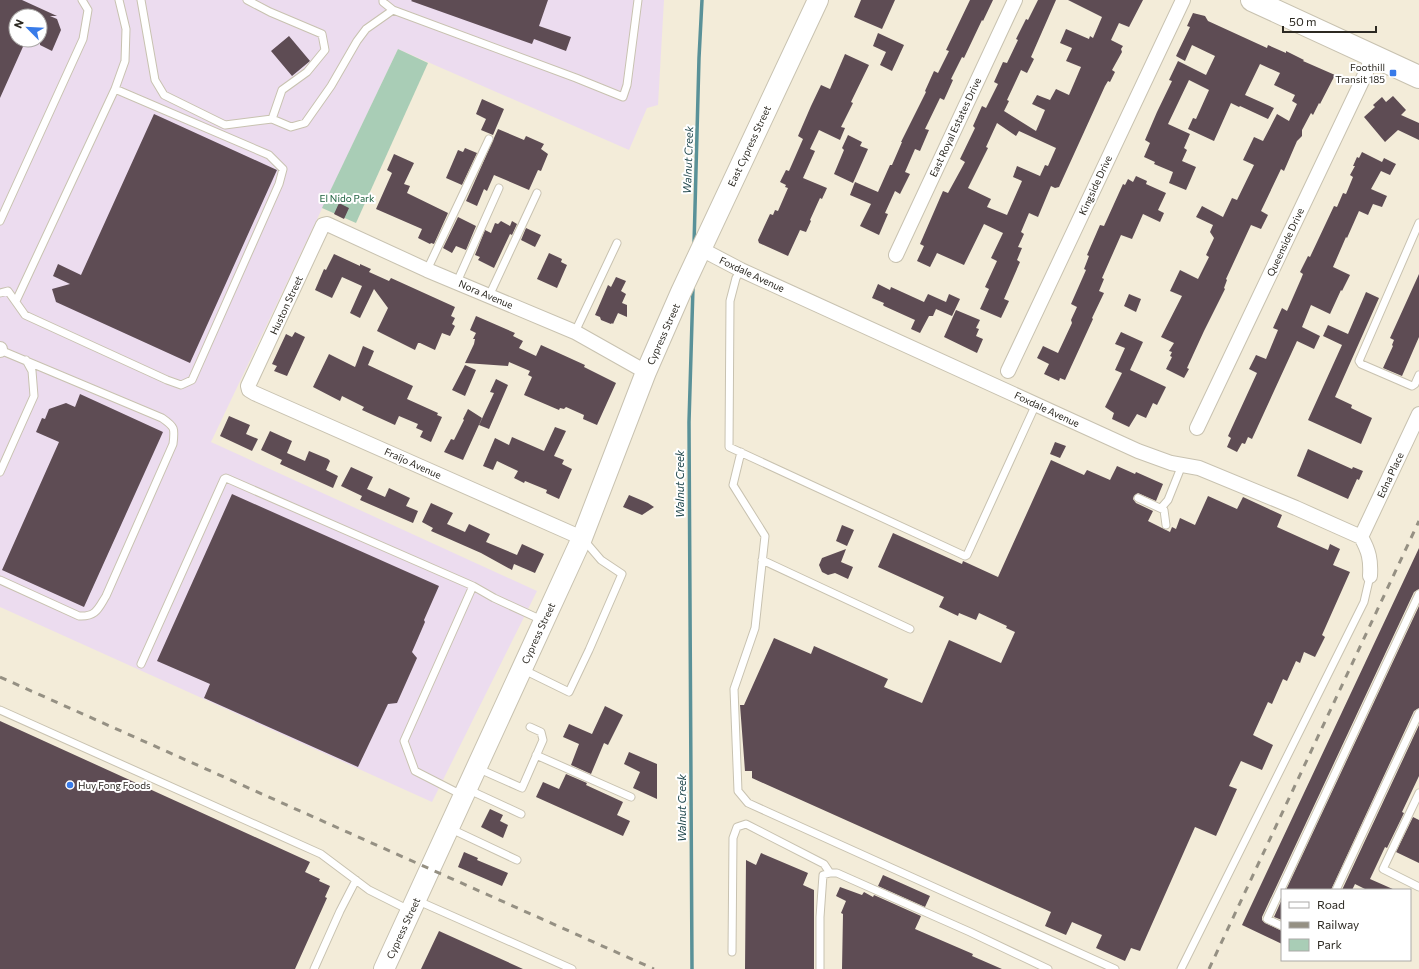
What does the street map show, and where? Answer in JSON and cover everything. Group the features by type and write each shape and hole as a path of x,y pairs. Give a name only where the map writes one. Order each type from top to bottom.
{"main road":[{"path":"1252,0 1419,77"}],"street":[{"name":"East Cypress Street","path":"681,292 818,0"},
{"name":"East Royal Estates Drive","path":"896,255 1015,0"},
{"name":"Kingside Drive","path":"1008,371 1183,0"},
{"name":"Queenside Drive","path":"1197,428 1373,56"},
{"name":"Nora Avenue","path":"323,225 331,226 427,270 575,332 646,372"},
{"name":"Huston Street","path":"248,386 323,225"},
{"name":"Foxdale Avenue","path":"704,245 725,262 741,270 1138,451 1170,463 1199,468 1296,508 1361,537"},
{"name":"Cypress Street","path":"384,969 582,538 646,372 681,292"},
{"name":"Fraijo Avenue","path":"248,386 249,390 254,393 582,538"},
{"name":"Edna Place","path":"1361,537 1419,414"},
{"path":"1361,537 1371,561 1370,576"}],"lane":[{"path":"0,221 84,39 88,10 82,0"},
{"path":"16,301 115,89 126,61 126,30 119,0"},
{"path":"141,0 154,80 164,95 225,125 272,119 291,127 305,123 331,86 357,41 366,29 393,10"},
{"path":"247,0 270,12 322,34 325,50 306,72 282,90 272,119"},
{"path":"382,0 393,10 623,97 627,85 638,0"},
{"path":"0,293 8,291 25,315 167,380 181,385 192,380 279,184 283,168 269,155 115,89"},
{"path":"427,270 489,139"},
{"path":"457,282 499,188"},
{"path":"489,296 537,193"},
{"path":"1419,223 1359,361 1361,364 1412,386 1415,384 1419,375"},
{"path":"575,332 617,243"},
{"path":"741,270 736,278 730,301 729,447 965,556 1036,404"},
{"path":"0,350 162,418 172,425 175,431 172,444 106,596 94,613 88,617 79,616 0,580"},
{"path":"0,472 34,396 32,371 26,360"},
{"path":"741,452 733,485 764,536 755,628 734,689 738,791 748,803 1115,969"},
{"path":"1161,508 1168,500 1182,465"},
{"path":"141,664 224,479 226,478 473,586 494,598 544,621"},
{"path":"1138,498 1161,508 1165,513 1166,525"},
{"path":"522,669 569,692 589,650 622,574 601,560 582,538"},
{"path":"762,560 910,629"},
{"path":"1181,969 1364,602 1370,576"},
{"path":"473,586 404,741 415,771 520,814"},
{"path":"1281,889 1419,594"},
{"path":"0,710 321,854 369,890 413,905 572,969"},
{"path":"1336,889 1419,713"},
{"path":"477,768 522,788 543,740 543,735 541,732 530,726"},
{"path":"536,755 631,796"},
{"path":"1419,793 1383,869 1419,887"},
{"path":"732,952 733,838 738,827 746,824 824,864 830,872"},
{"path":"449,828 517,860"},
{"path":"820,969 820,917 823,875 830,872 837,873 970,932 1048,969"},
{"path":"314,969 356,880"},
{"path":"1281,889 1267,919 1281,926"}],"shaded area":[{"path":"0,0 664,0 658,105 647,108 629,150 398,49 211,442 537,591 432,802 0,607"}],"green space":[{"name":"El Nido Park","path":"398,49 428,63 356,223 322,208"}],"building":[{"path":"0,0 22,0 40,8 8,8 8,48 22,48 0,98"},
{"path":"548,0 539,26 571,37 566,51 534,39 532,44 411,1"},
{"path":"861,0 895,0 882,29 854,17"},
{"path":"970,0 993,0 964,58 962,57 951,79 953,80 944,100 940,98 925,129 929,130 920,151 915,149 905,172 910,174 900,194 895,191 885,213 888,214 879,235 860,226 871,204 850,195 855,182 878,192 926,92 925,91 934,71 938,73 949,51 946,50"},
{"path":"1038,0 1056,0 1031,57 1034,59 1027,73 1021,70 1007,100 1009,101 1004,111 1036,131 1045,110 1032,104 1037,95 1050,100 1056,89 1069,95 1081,67 1066,61 1072,48 1060,43 1066,29 1089,39 1090,36 1093,38 1102,17 1068,0 1143,0 1129,27 1119,23 1111,40 1123,46 1121,49 1122,52 1112,70 1115,72 1110,82 1108,81 1105,86 1059,187 1055,188 1051,186 1038,217 1029,213 1021,232 1024,234 1018,247 1022,248 1017,260 1020,262 1004,299 1009,301 1001,318 980,309 989,289 985,287 997,261 991,258 1003,233 984,224 964,265 937,253 930,267 917,261 924,246 920,244 943,191 948,193 965,162 960,159 975,128 973,126 982,106 986,108 998,84 994,82 1003,62 1007,63 1018,40 1016,39 1026,19 1028,20","holes":["997,123 1016,136 1019,131 1056,148 1048,166 1045,165 1040,176 1017,166 1013,177 1022,181 1007,215 987,207 991,199 968,188 988,148 986,147"]},
{"path":"48,12 57,16 50,16 57,19 61,30 52,51 46,48 48,48"},
{"path":"1193,13 1205,16 1208,21 1267,48 1268,45 1286,53 1286,51 1304,60 1303,61 1335,75 1313,115 1311,113 1302,130 1302,136 1297,141 1284,171 1281,169 1261,211 1268,215 1261,229 1251,225 1226,279 1225,289 1204,331 1184,378 1166,369 1172,357 1170,356 1172,352 1169,351 1174,343 1161,337 1182,296 1170,291 1180,270 1198,279 1209,257 1206,255 1214,238 1210,232 1213,225 1196,217 1202,206 1223,217 1232,198 1237,200 1254,165 1243,160 1254,137 1263,141 1277,114 1289,121 1297,104 1292,101 1295,95 1274,85 1280,73 1260,64 1245,95 1274,108 1268,119 1231,103 1214,141 1188,129 1193,118 1196,119 1209,90 1189,80 1168,124 1190,134 1184,148 1187,150 1182,161 1196,167 1186,190 1169,183 1173,172 1154,164 1155,162 1144,157 1150,143 1145,140 1172,81 1169,80 1178,61 1206,75 1215,56 1192,45 1185,61 1176,56 1190,27 1187,26"},
{"path":"878,33 904,45 892,71 880,65 886,52 873,46"},
{"path":"289,36 310,61 292,76 271,51"},
{"path":"845,54 869,65 841,127 845,128 840,140 819,130 810,149 815,151 803,178 827,188 822,199 820,198 806,232 800,230 788,256 759,243 758,240 770,214 773,215 775,210 778,211 788,188 780,182 786,170 789,171 803,139 798,136 811,106 821,85 830,89"},
{"path":"1393,96 1406,110 1401,115 1419,123 1419,140 1398,130 1385,142 1364,117 1375,107 1373,105 1382,97 1386,102"},
{"path":"482,99 504,109 493,135 481,130 486,119 476,114"},
{"path":"154,114 277,170 190,363 56,302 52,289 70,284 53,276 58,264 81,275"},
{"path":"498,129 524,140 526,136 544,144 541,149 548,154 541,171 538,170 529,190 494,175 487,191 484,189 477,206 466,201"},
{"path":"848,135 862,142 860,146 868,149 853,183 834,174 844,150 842,148"},
{"path":"465,148 477,153 462,185 446,178 458,150 463,152"},
{"path":"1362,152 1382,162 1384,158 1396,164 1390,175 1381,171 1371,189 1387,196 1382,207 1373,204 1368,215 1359,211 1333,267 1350,275 1330,314 1311,305 1302,327 1320,336 1314,349 1297,341 1252,439 1248,437 1245,444 1242,443 1237,452 1227,447 1231,438 1228,436 1257,373 1249,369 1256,355 1266,359 1278,330 1273,328 1282,308 1287,311 1303,274 1300,272 1308,256 1310,257 1334,206 1337,207 1343,193 1346,194 1353,177 1350,175 1355,166 1353,166 1357,157 1359,158"},
{"path":"394,154 414,163 404,184 410,186 407,193 448,213 434,244 430,244 418,238 422,229 376,209 392,173 387,170"},
{"path":"1136,176 1147,181 1146,184 1166,193 1158,210 1164,213 1160,222 1143,214 1132,239 1121,235 1102,278 1104,279 1099,291 1104,293 1092,318 1093,319 1065,380 1060,378 1059,381 1044,374 1049,364 1037,358 1043,346 1058,353 1072,323 1071,320 1077,307 1071,304 1086,270 1084,269 1089,256 1087,255 1100,225 1104,226 1123,184 1125,185 1128,179 1133,182"},
{"path":"339,203 349,208 344,219 334,214"},
{"path":"458,217 476,226 466,250 456,246 452,253 443,248"},
{"path":"501,221 510,226 512,221 517,224 512,235 510,234 494,268 478,260 480,257 475,255 485,230 491,233 495,223 498,224"},
{"path":"526,228 541,235 535,247 521,240"},
{"path":"549,253 562,259 561,262 567,265 557,288 537,279"},
{"path":"334,254 360,266 360,264 371,269 369,272 389,281 391,278 455,307 451,316 455,318 452,324 455,326 450,336 442,333 435,350 418,343 415,350 377,331 388,308 374,289 360,318 350,313 362,286 342,277 332,298 315,290 324,269 326,270"},
{"path":"1419,274 1419,337 1402,376 1383,368 1393,346 1394,340 1390,338"},
{"path":"616,277 626,281 621,291 626,294 622,303 627,305 627,317 618,313 613,324 611,324 601,320 600,317 595,315 608,285 611,287"},
{"path":"878,284 890,290 891,287 924,302 928,294 946,302 949,294 960,299 952,316 936,309 933,316 929,316 920,333 911,329 915,320 884,306 884,303 872,298"},
{"path":"1366,292 1379,298 1335,397 1352,405 1351,408 1372,418 1361,444 1308,420 1342,345 1323,336 1328,325 1348,334"},
{"path":"1129,294 1141,299 1136,312 1124,306"},
{"path":"956,310 980,320 976,328 979,329 976,336 983,339 977,353 944,337"},
{"path":"476,316 515,333 513,336 523,341 519,348 536,356 541,345 585,365 584,367 616,383 597,425 583,419 584,415 566,407 564,409 560,408 559,410 524,395 532,377 528,375 530,371 509,362 508,366 465,363 474,344 475,339 473,339 476,333 470,330"},
{"path":"295,332 305,337 287,376 274,371 277,366 272,364 286,334 292,337"},
{"path":"1121,332 1143,342 1130,370 1166,387 1157,405 1153,403 1146,418 1137,414 1129,427 1112,419 1114,413 1105,407 1122,373 1115,370 1125,348 1115,344"},
{"path":"363,346 374,351 368,365 413,386 407,399 438,413 437,415 442,417 431,442 420,437 423,431 416,428 418,424 399,416 395,425 362,410 364,407 342,396 340,401 313,387 329,354 355,367"},
{"path":"465,365 476,370 465,396 452,390"},
{"path":"496,379 508,385 489,429 479,425 494,393 490,392"},
{"path":"80,394 163,432 84,607 2,570 59,442 36,432 42,418 45,419 49,409 66,403 75,407"},
{"path":"468,409 482,418 463,460 444,452 451,439 454,440"},
{"path":"229,416 250,425 246,434 258,439 252,451 220,436"},
{"path":"555,427 566,431 554,456 564,460 562,464 572,469 559,499 546,493 547,490 525,481 524,483 514,478 518,471 497,461 493,470 483,466 495,438 509,445 512,437 544,451"},
{"path":"270,431 292,441 287,453 305,461 309,451 328,459 330,461 326,470 338,476 333,488 280,464 282,460 261,450"},
{"path":"1055,442 1066,446 1060,458 1050,454"},
{"path":"1308,449 1352,469 1353,467 1363,471 1359,480 1357,479 1348,499 1297,476"},
{"path":"1051,460 1084,475 1087,470 1110,480 1117,466 1135,474 1136,472 1163,484 1156,501 1138,493 1133,499 1136,503 1153,511 1148,521 1170,532 1172,527 1176,529 1180,518 1195,525 1208,496 1237,509 1243,497 1282,515 1277,527 1328,550 1330,544 1340,549 1333,565 1350,572 1322,635 1325,637 1315,657 1304,652 1300,663 1296,661 1287,681 1283,679 1272,704 1268,702 1253,735 1273,745 1262,770 1241,761 1229,786 1237,789 1216,836 1195,827 1140,951 1131,948 1125,961 1096,948 1102,935 1072,922 1066,935 1045,926 1051,912 752,778 752,771 745,771 740,705 744,705 774,638 811,654 814,646 888,679 884,687 922,703 949,640 1001,663 1015,632 1006,628 1007,626 979,613 976,620 959,613 958,616 939,607 944,597 878,567 893,533 962,564 963,561 998,577"},
{"path":"351,467 373,477 367,489 385,497 389,488 410,498 406,506 418,511 413,523 360,500 362,496 341,486"},
{"path":"232,494 439,586 412,652 417,658 397,703 388,704 358,767 204,698 210,684 157,661"},
{"path":"629,495 654,507 642,515 623,507"},
{"path":"431,503 453,513 447,524 465,532 469,524 490,534 486,542 517,555 522,544 544,554 535,573 514,564 512,570 481,553 431,531 433,528 422,522"},
{"path":"842,525 854,530 847,546 836,541"},
{"path":"1419,548 1419,589 1414,592 1262,917 1262,920 1265,923 1281,931 1281,944 1242,925"},
{"path":"846,549 841,562 853,567 848,579 835,573 828,575 822,572 819,565 822,558"},
{"path":"1419,606 1419,708 1414,711 1331,889 1286,889"},
{"path":"605,706 623,715 608,745 604,743 591,774 571,765 579,744 563,737 569,724 592,734"},
{"name":"Huy Fong Foods","path":"0,721 310,862 305,872 320,879 319,881 330,886 325,897 327,898 295,969 0,969"},
{"path":"1419,725 1419,776 1402,812 1404,813 1387,848 1385,847 1370,879 1393,889 1365,889 1355,884 1352,889 1342,889"},
{"path":"629,752 657,764 657,799 633,788 640,772 624,764"},
{"path":"566,774 623,802 617,815 630,821 623,836 536,797 543,782 559,789"},
{"path":"490,809 503,815 500,821 508,825 503,838 481,827"},
{"path":"1413,817 1419,820 1419,863 1396,852"},
{"path":"464,852 478,858 477,860 508,873 502,886 458,867"},
{"path":"761,853 808,873 803,885 814,890 814,969 745,969 746,860 756,865"},
{"path":"883,875 930,896 925,907 878,886"},
{"path":"840,887 862,895 864,892 873,897 874,895 921,916 915,929 973,954 972,956 1002,969 842,969 843,914 841,913 846,901 836,896"},
{"path":"1281,901 1281,920 1274,917"},
{"path":"439,931 523,969 421,969"}],"waterway":[{"name":"Walnut Creek","path":"694,245 702,0"},
{"name":"Walnut Creek","path":"692,969 689,422 693,287"}],"railway":[{"path":"1209,969 1419,521"},
{"path":"0,677 654,969"}],"place":[{"name":"Foothill Transit 185","path":"1393,73"},
{"name":"Huy Fong Foods","path":"70,785"}]}
